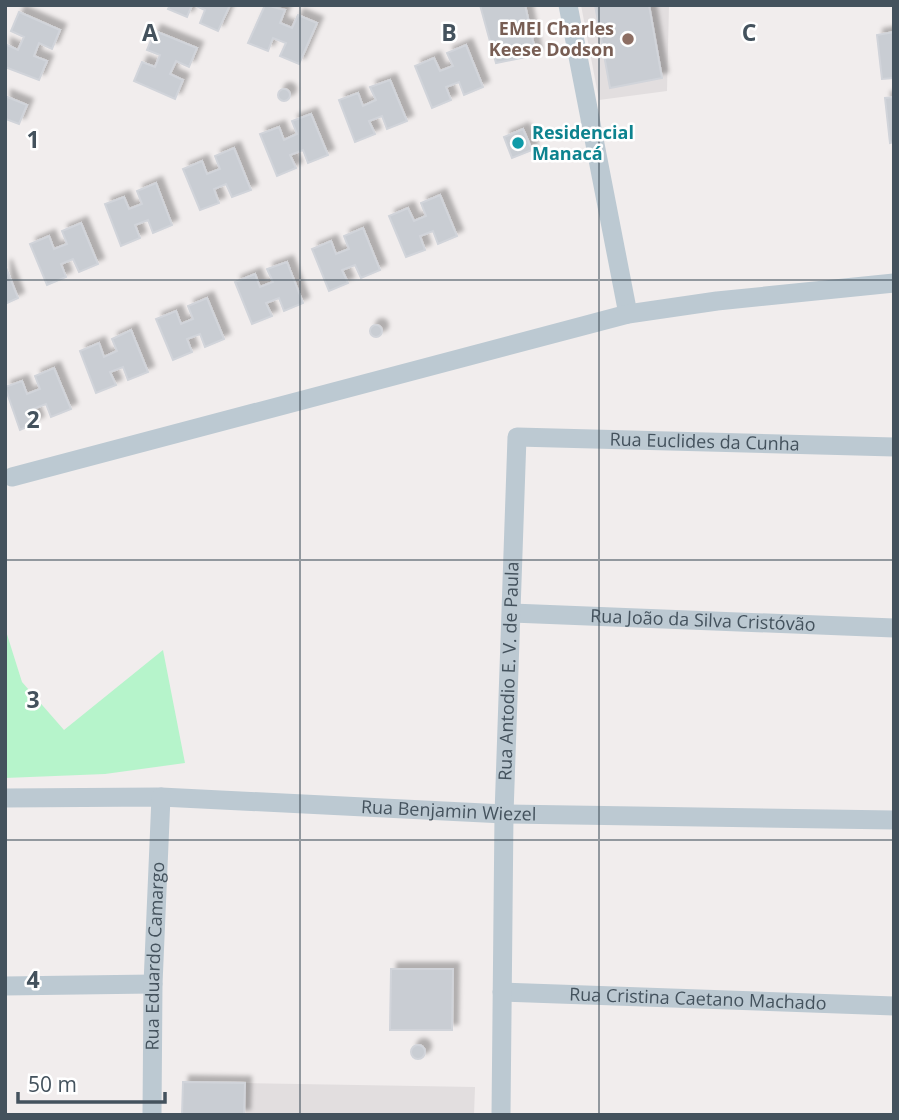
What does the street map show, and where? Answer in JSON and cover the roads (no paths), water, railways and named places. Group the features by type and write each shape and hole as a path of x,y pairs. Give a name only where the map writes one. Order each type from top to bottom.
{"street":[{"path":"568,5 628,314"},
{"path":"12,477 628,314 894,283"},
{"name":"Rua Euclides da Cunha","path":"517,437 894,447"},
{"name":"Rua Antodio E. V. de Paula","path":"500,1115 504,814 517,437"},
{"name":"Rua João da Silva Cristóvão","path":"512,613 894,628"},
{"name":"Rua Benjamin Wiezel","path":"5,798 161,797 504,814 894,820"},
{"name":"Rua Eduardo Camargo","path":"152,1115 153,984 161,797"},
{"path":"5,986 153,984"},
{"name":"Rua Cristina Caetano Machado","path":"502,992 894,1006"}],"place":[{"name":"EMEI Charles Keese Dodson","path":"628,39"},
{"name":"Residencial Manacá","path":"518,143"}]}
